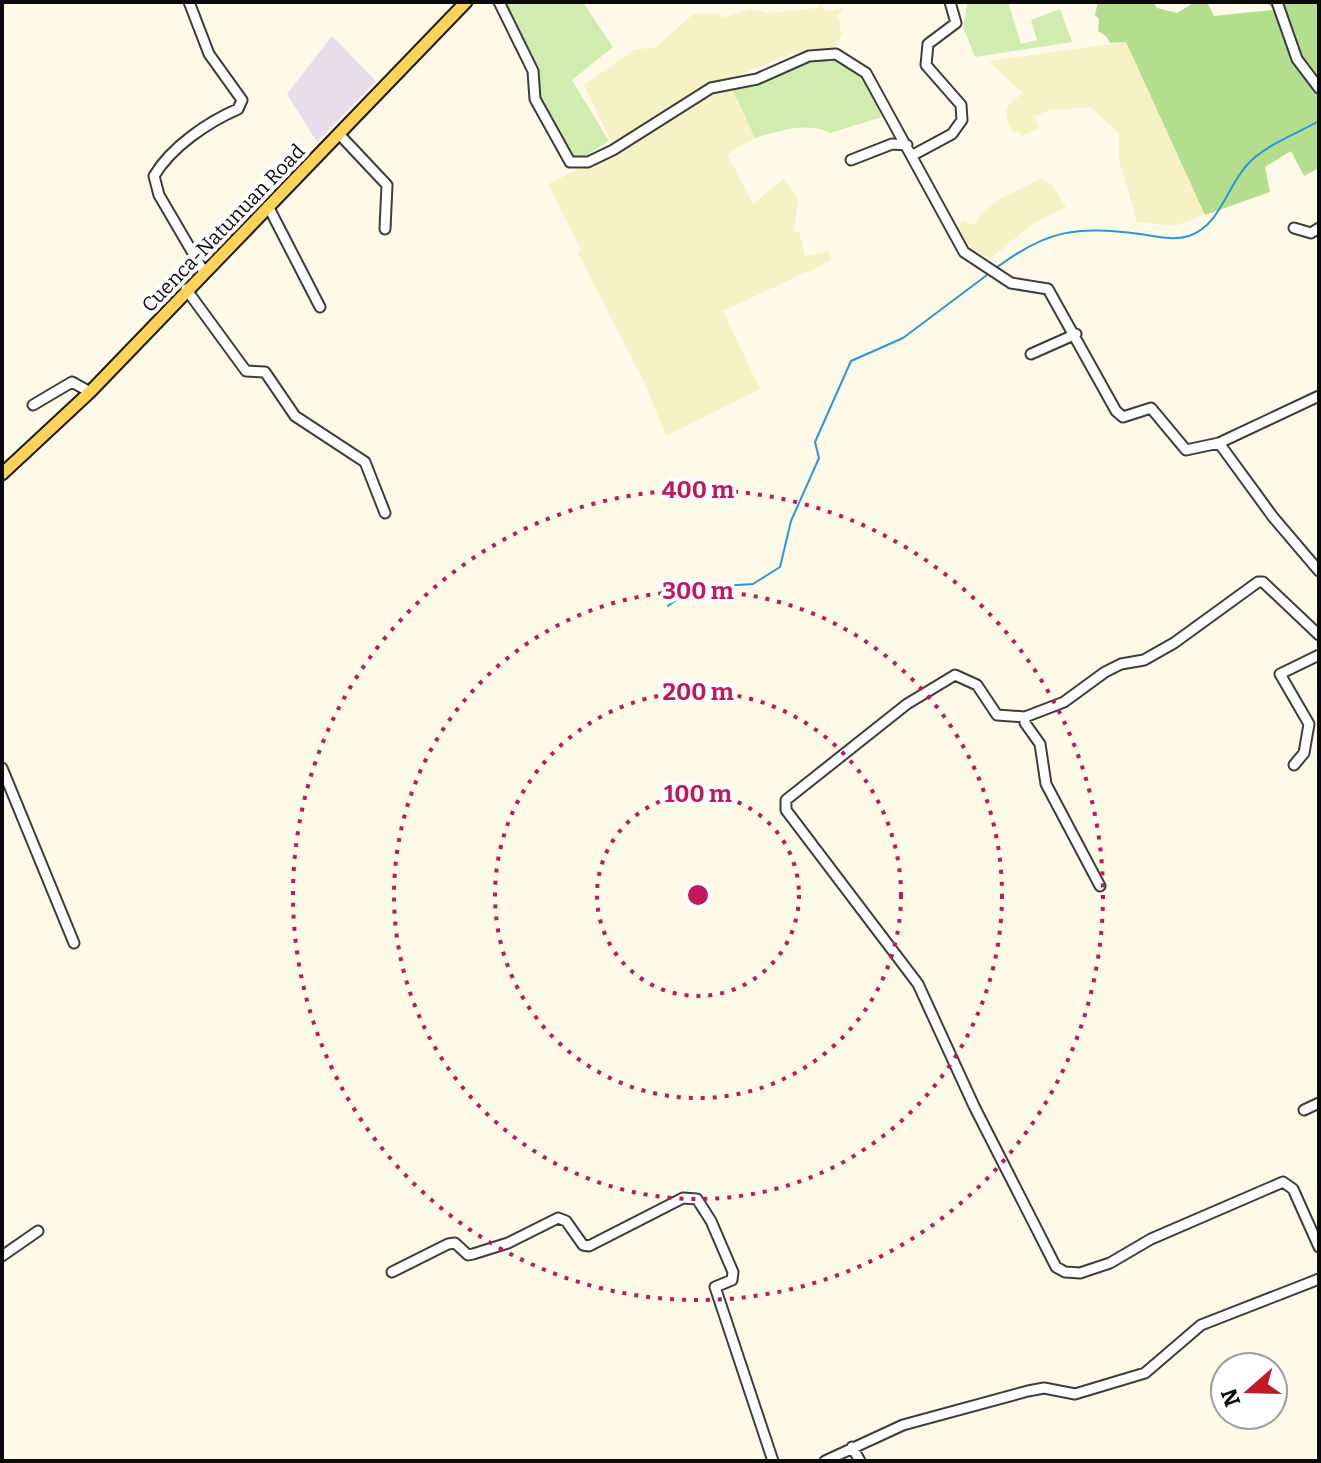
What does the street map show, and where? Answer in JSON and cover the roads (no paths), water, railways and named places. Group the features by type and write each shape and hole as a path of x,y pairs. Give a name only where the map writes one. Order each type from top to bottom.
{"main road":[{"name":"Cuenca-Natunuan Road","path":"2,474 90,392 466,2"}],"street":[{"path":"189,2 209,54 242,100 238,109 216,118 162,162 154,176 159,195 204,272"},
{"path":"499,2 533,71 535,99 570,162 588,162 613,150 711,88 757,79 809,56 826,53 842,56 866,73 964,252 1011,283 1048,289 1076,334 1116,411 1123,417 1151,408 1185,450 1219,443 1319,396"},
{"path":"913,155 952,134 962,120 961,105 926,65 928,44 956,23 950,2"},
{"path":"1277,2 1297,59 1319,88"},
{"path":"339,134 387,185 385,229"},
{"path":"851,160 892,144 907,145"},
{"path":"268,206 320,307"},
{"path":"1294,228 1311,233 1319,228"},
{"path":"186,289 246,371 265,372 295,416 365,462 385,513"},
{"path":"1031,354 1076,334"},
{"path":"33,405 72,382 90,392"},
{"path":"1219,443 1273,517 1319,571"},
{"path":"1319,636 1263,582 1258,582 1174,643 1144,660 1113,668 1064,702 1025,717 997,715 977,685 955,675 907,704 841,753 833,764 786,800 786,810 918,984 974,1106 1056,1267 1065,1272 1080,1273 1110,1263 1151,1239 1283,1182 1293,1189 1319,1247"},
{"path":"1294,765 1304,753 1309,724 1280,674 1319,655"},
{"path":"1025,717 1025,723 1040,744 1046,784 1100,886"},
{"path":"2,768 74,943"},
{"path":"1304,1110 1319,1103"},
{"path":"392,1272 448,1244 455,1243 468,1255 473,1254 508,1243 558,1218 566,1221 583,1245 589,1246 683,1198 697,1199 711,1221 733,1272 732,1280 715,1287 773,1461"},
{"path":"2,1256 38,1231"},
{"path":"825,1461 903,1425 1028,1391 1044,1388 1075,1394 1145,1373 1201,1325 1319,1279"},
{"path":"852,1447 860,1461"}],"waterway":[{"path":"1317,2 1319,10"},
{"path":"996,268 1032,245 1064,233 1098,230 1170,238 1200,231 1215,215 1239,175 1253,159 1319,121"},
{"path":"668,606 692,588 753,584 780,567 791,521 819,458 815,442 851,361 903,338 987,275"}]}
